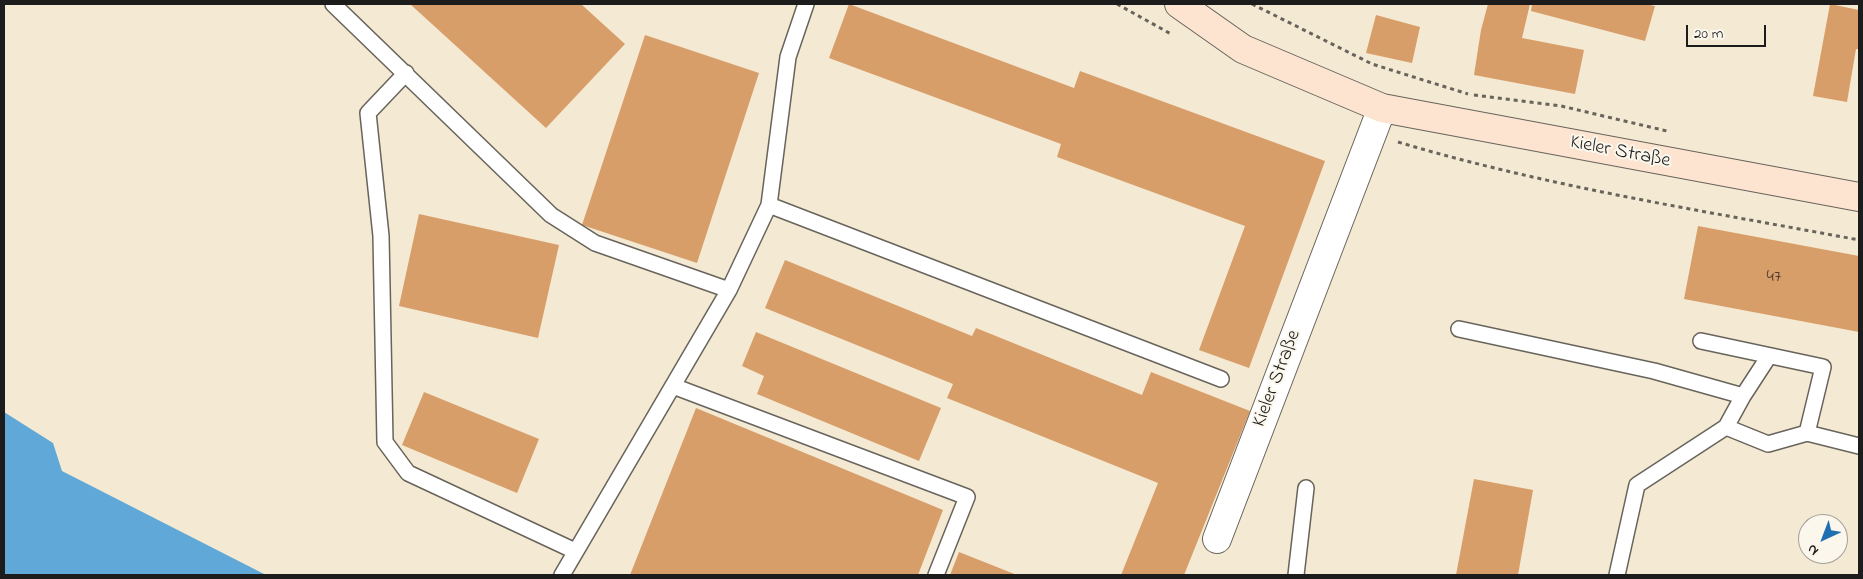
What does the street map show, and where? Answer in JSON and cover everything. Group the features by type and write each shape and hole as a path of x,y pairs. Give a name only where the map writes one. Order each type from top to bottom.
{"main road":[{"name":"Kieler Straße","path":"1179,4 1243,49 1382,108 1859,197"}],"street":[{"name":"Kieler Straße","path":"1217,539 1382,108"}],"lane":[{"path":"333,4 544,208 558,219 595,243 729,290"},
{"path":"562,575 729,290 769,204 788,57 806,4"},
{"path":"406,73 368,113 381,236 385,442 408,473 575,550"},
{"path":"769,204 1221,379"},
{"path":"1459,329 1654,372 1743,396"},
{"path":"1701,342 1823,367 1807,433"},
{"path":"1617,575 1637,485 1726,427 1768,356"},
{"path":"673,386 967,497 936,575"},
{"path":"1726,427 1768,444 1807,433 1859,446"},
{"path":"1296,575 1306,488"}],"path":[{"path":"1252,4 1372,64 1468,94 1560,106 1674,133"}],"water":[{"path":"4,412 53,443 62,471 266,575 4,575"}],"building":[{"path":"410,4 581,4 625,44 546,128"},
{"path":"849,4 1074,88 1080,71 1325,161 1249,368 1199,350 1245,226 1057,157 1061,144 829,58"},
{"path":"1488,4 1530,4 1522,38 1584,50 1575,94 1474,75 1481,30"},
{"path":"1532,4 1645,4 1655,6 1645,41 1531,11"},
{"path":"1830,4 1859,10 1859,49 1856,49 1847,102 1813,96"},
{"path":"1376,15 1420,27 1412,63 1366,53"},
{"path":"645,35 759,73 697,263 582,225"},
{"path":"419,214 559,245 538,338 399,306"},
{"path":"1698,226 1859,256 1859,332 1684,299"},
{"path":"785,260 972,336 976,328 1142,395 1151,372 1250,411 1184,575 1121,575 1158,483 947,398 953,384 765,308"},
{"path":"756,332 941,408 919,461 757,394 764,376 742,366"},
{"path":"424,392 539,439 517,493 402,445"},
{"path":"696,408 943,510 918,575 630,575"},
{"path":"1474,479 1533,490 1518,575 1456,575"},
{"path":"959,552 1017,575 950,575"}]}
